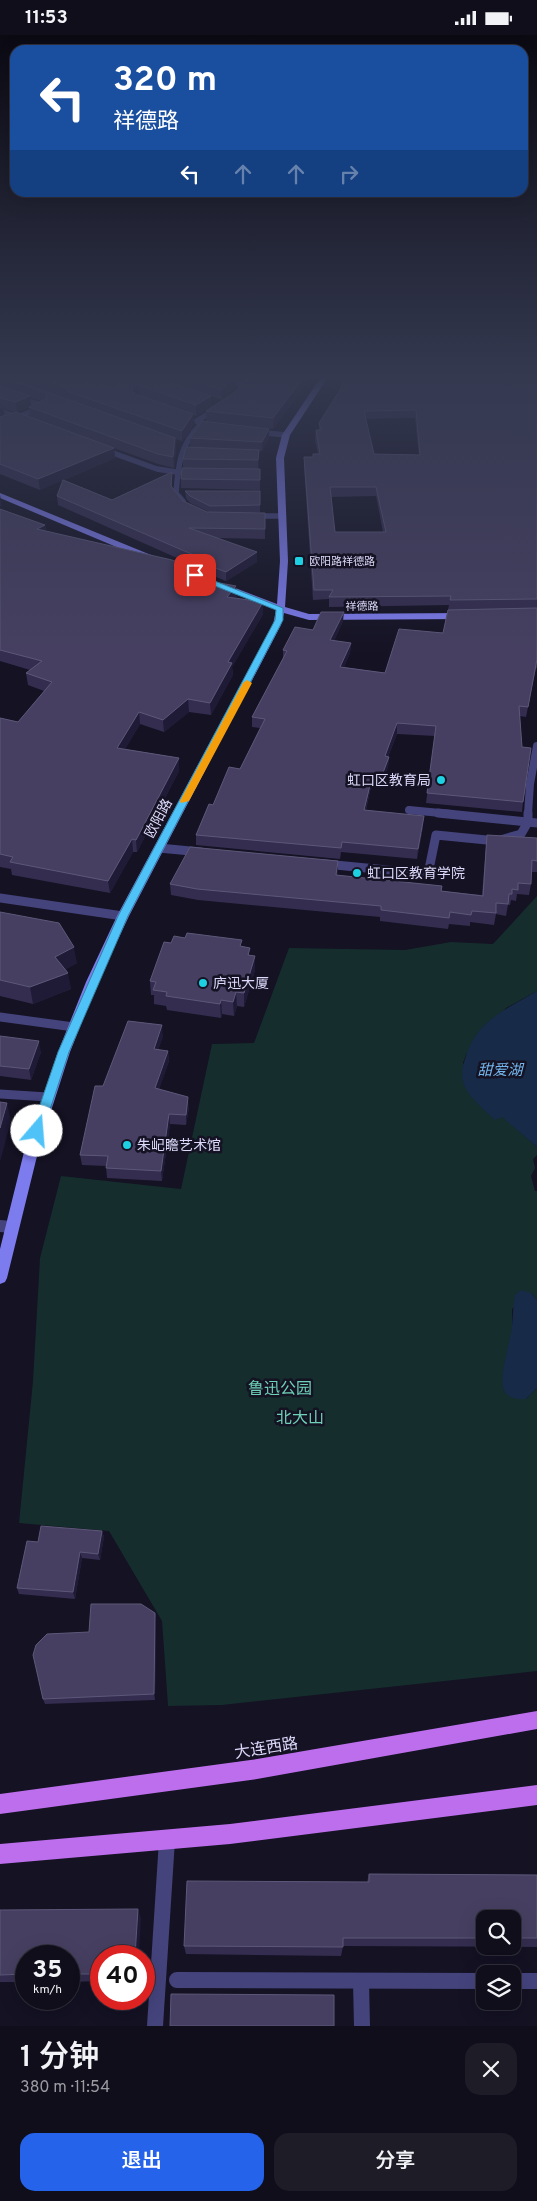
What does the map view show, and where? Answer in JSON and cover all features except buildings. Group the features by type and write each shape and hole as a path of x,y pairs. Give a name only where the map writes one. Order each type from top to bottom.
{"main road":[{"name":"大连西路","path":"0,1804 257,1769 537,1720"},
{"path":"0,1854 230,1834 537,1795"}],"street":[{"name":"欧阳路","path":"0,1278 5,1226 48,1097 74,1027 123,916 275,630 280,609 284,561 279,470"},
{"path":"0,495 157,560"},
{"name":"祥德路","path":"217,584 299,615 319,617 470,615"}],"lane":[{"path":"162,470 186,473"},
{"path":"178,470 176,493 187,507"},
{"path":"176,493 185,493"},
{"path":"245,516 281,516"},
{"path":"532,823 530,784 537,747"},
{"path":"410,810 532,823"},
{"path":"320,864 428,874 436,835 497,841 521,833 532,823"},
{"path":"160,847 215,854"},
{"path":"0,898 123,916"},
{"path":"0,1017 74,1027"},
{"path":"0,1094 48,1097"},
{"path":"155,2026 167,1840"},
{"path":"177,1980 476,1981"},
{"path":"361,1981 362,2026"},
{"path":"521,1981 537,1981"}],"green space":[{"name":"鲁迅公园","path":"537,896 537,991 506,1008 466,1055 463,1063 502,1116 537,1147 537,1155 533,1159 535,1168 531,1176 535,1191 537,1191 537,1300 531,1293 512,1309 512,1325 526,1399 537,1388 537,1671 222,1705 168,1706 162,1621 109,1531 19,1523 33,1381 40,1258 61,1176 181,1189 212,1044 254,1043 289,948 405,950 451,942 493,944"}],"water":[{"name":"甜爱湖","path":"537,991 537,1147 502,1117 495,1120 479,1105 466,1089 462,1073 471,1044 485,1024 504,1010"},
{"path":"521,1290 531,1293 537,1300 537,1388 526,1399 509,1396 503,1387 505,1360 511,1332 515,1295"}],"slow traffic":[{"path":"184,801 247,683"}],"place":[{"name":"欧阳路祥德路","path":"299,561"},
{"name":"虹口区教育局","path":"441,780"},
{"name":"虹口区教育学院","path":"357,873"},
{"name":"庐迅大厦","path":"203,983"},
{"name":"朱屺瞻艺术馆","path":"127,1145"}],"route":[{"path":"37,1131 64,1052 92,982 123,916 279,620 280,609 195,575"}],"park label":[{"name":"北大山","path":"300,1417"}]}
